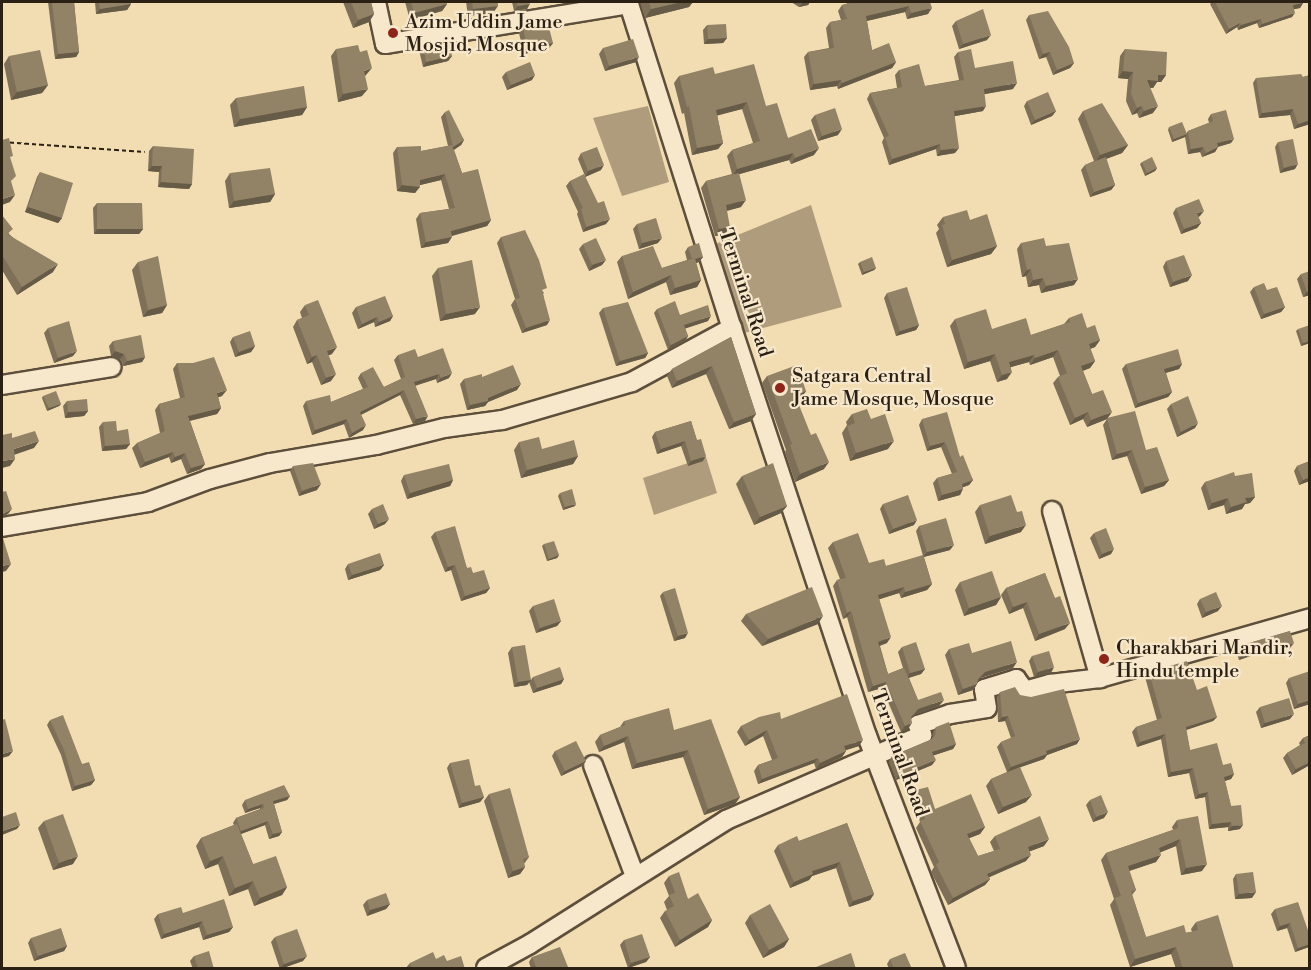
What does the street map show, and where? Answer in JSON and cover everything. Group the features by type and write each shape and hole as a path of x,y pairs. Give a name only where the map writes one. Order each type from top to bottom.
{"street":[{"name":"Terminal Road","path":"376,2 385,44 629,4 732,328 873,754 956,969"},
{"path":"2,527 148,502 210,479 270,463 376,445 444,428 502,420 632,382 732,328"},
{"path":"2,385 112,367"},
{"path":"1052,511 1101,678"},
{"path":"486,969 530,944 726,820 873,754 922,735 918,725 950,714 987,708 984,689 1016,679 1025,691 1050,684 1101,678 1310,618"},
{"path":"593,765 635,876"}],"path":[{"path":"2,142 145,153"}],"shaded area":[{"path":"648,106 669,182 622,196 593,118"},
{"path":"811,205 842,307 744,333 713,245"},
{"path":"706,457 717,493 654,515 643,478"}],"building":[{"path":"52,2 74,2 79,52 58,54"},
{"path":"99,2 130,2 131,4 100,9"},
{"path":"351,2 371,2 374,14 358,20"},
{"path":"411,2 446,2 447,4 414,13"},
{"path":"472,2 498,2 498,6 473,9"},
{"path":"516,2 529,2 530,4 518,6"},
{"path":"649,2 682,2 651,9"},
{"path":"853,2 930,2 932,8 911,13 909,6 866,16 872,50 889,43 896,62 842,83 841,80 814,84 808,52 834,48 830,22 847,19 842,5"},
{"path":"1215,2 1303,3 1293,5 1295,13 1262,24 1261,19 1241,25 1240,23 1229,29"},
{"path":"983,9 991,35 963,44 956,21"},
{"path":"1048,11 1069,47 1074,63 1057,70 1050,52 1043,54 1029,15"},
{"path":"548,24 553,43 527,48 523,28"},
{"path":"726,24 727,38 708,39 707,25"},
{"path":"633,39 639,57 609,66 603,48"},
{"path":"449,40 452,56 426,62 423,45"},
{"path":"358,45 360,52 367,50 372,68 364,71 368,89 343,94 336,49"},
{"path":"971,49 975,68 1013,61 1017,83 984,89 986,106 954,111 959,148 941,150 940,144 892,159 885,137 889,136 870,93 902,87 899,70 919,64 925,86 964,80 958,52"},
{"path":"1125,49 1167,52 1166,75 1158,75 1158,81 1147,80 1158,106 1144,111 1142,106 1137,108 1131,94 1133,72 1123,71"},
{"path":"40,50 48,85 17,92 9,56"},
{"path":"530,62 535,75 511,85 506,72"},
{"path":"754,64 766,106 777,103 788,138 811,129 819,148 795,158 793,153 737,169 732,150 760,141 747,102 716,110 723,143 697,148 689,106 687,107 679,76 713,67 715,74"},
{"path":"1301,74 1303,77 1310,75 1310,120 1298,124 1293,109 1262,113 1256,78"},
{"path":"304,86 307,107 240,119 236,98"},
{"path":"1048,92 1056,111 1035,120 1027,101"},
{"path":"1102,103 1128,145 1100,155 1083,111"},
{"path":"835,108 842,129 822,136 815,115"},
{"path":"449,110 464,140 453,147 445,112"},
{"path":"1226,110 1234,139 1217,143 1218,147 1206,153 1203,147 1191,149 1188,131 1213,121 1211,114"},
{"path":"1182,122 1187,134 1174,139 1169,127"},
{"path":"9,138 13,156 10,157 16,176 11,181 15,195 2,199 2,140"},
{"path":"1293,139 1298,164 1284,168 1278,142"},
{"path":"452,145 462,173 478,169 491,220 451,231 452,237 426,242 420,213 455,208 445,174 420,180 420,187 402,185 397,147 421,146 421,151"},
{"path":"153,146 194,149 192,184 161,182 162,166 152,166"},
{"path":"597,147 604,165 588,171 581,153"},
{"path":"1106,157 1115,185 1094,192 1085,165"},
{"path":"1152,157 1157,168 1147,173 1142,162"},
{"path":"270,168 275,194 234,201 230,173"},
{"path":"40,172 73,183 62,218 28,207"},
{"path":"739,173 746,200 726,205 730,227 719,229 706,181"},
{"path":"584,174 598,203 604,201 610,219 586,227 581,209 583,208 570,181"},
{"path":"1199,199 1204,211 1197,213 1201,223 1184,229 1176,208"},
{"path":"97,203 142,203 143,229 97,229"},
{"path":"967,210 970,220 987,214 997,246 952,260 942,225 945,224 943,217"},
{"path":"2,215 13,229 7,234 58,264 22,287 2,255"},
{"path":"656,218 662,238 642,243 637,224"},
{"path":"525,230 539,260 547,288 542,290 550,320 526,328 515,299 520,298 501,237"},
{"path":"596,238 606,260 592,265 583,244"},
{"path":"1044,238 1046,246 1069,243 1078,279 1046,286 1043,278 1033,280 1031,269 1027,270 1021,243"},
{"path":"699,243 703,257 692,259 688,247"},
{"path":"653,246 662,268 695,258 701,280 675,288 671,275 633,292 622,256"},
{"path":"1184,255 1192,275 1173,282 1166,261"},
{"path":"158,256 167,305 148,310 138,262"},
{"path":"872,257 876,268 864,272 860,262"},
{"path":"472,260 480,307 446,314 438,268"},
{"path":"1310,271 1310,291 1307,292 1301,274"},
{"path":"1264,283 1267,290 1277,287 1285,307 1264,314 1254,287"},
{"path":"907,287 919,325 900,331 887,293"},
{"path":"385,296 393,316 379,322 377,317 362,324 356,307"},
{"path":"318,300 337,347 327,351 336,374 326,378 317,355 312,357 297,320 309,315 305,305"},
{"path":"675,301 680,315 708,305 711,316 684,325 688,336 671,345 657,309"},
{"path":"628,302 648,353 620,361 603,308"},
{"path":"986,309 992,329 1026,318 1031,335 1070,322 1069,318 1082,313 1087,328 1095,325 1100,340 1089,344 1095,361 1081,366 1092,394 1103,390 1112,412 1091,420 1088,412 1075,418 1058,377 1067,373 1058,350 1035,358 1034,355 1009,362 1012,372 1002,375 995,354 968,362 955,319"},
{"path":"69,321 77,351 58,358 48,328"},
{"path":"1310,325 1310,341 1303,343 1298,329"},
{"path":"250,331 255,346 239,352 233,337"},
{"path":"141,335 145,357 127,361 124,354 115,351 113,341"},
{"path":"731,337 756,414 734,422 712,366 677,381 672,369"},
{"path":"443,348 452,373 441,378 439,374 414,382 428,416 416,419 404,390 360,412 366,425 352,433 347,419 315,430 306,401 330,395 331,402 368,387 361,373 373,367 384,387 405,377 398,355 415,349 418,357"},
{"path":"1178,349 1182,364 1164,369 1172,392 1138,403 1126,364"},
{"path":"214,357 227,390 217,393 221,408 188,416 205,464 191,468 185,453 175,457 173,452 145,462 137,443 165,431 159,404 185,397 177,363 193,363"},
{"path":"513,365 521,384 488,398 488,401 470,405 464,379 482,374 482,377"},
{"path":"797,365 806,391 795,395 811,435 816,433 829,462 800,474 790,445 792,444 767,376"},
{"path":"56,391 61,404 49,408 43,396"},
{"path":"1188,396 1198,423 1181,432 1171,404"},
{"path":"87,399 88,411 68,412 67,401"},
{"path":"867,409 871,419 885,414 894,441 856,453 847,426 855,423 852,414"},
{"path":"1135,411 1146,450 1157,447 1169,480 1145,487 1132,450 1117,454 1107,418"},
{"path":"947,412 960,457 963,455 973,480 962,484 963,489 942,495 937,478 957,472 945,442 930,446 922,419"},
{"path":"116,421 117,431 128,429 130,444 105,446 103,422"},
{"path":"691,421 697,440 701,439 706,456 691,461 685,441 661,449 655,432"},
{"path":"35,431 39,441 14,449 15,459 2,461 2,435 12,433 12,438"},
{"path":"539,437 542,449 574,440 578,456 527,470 519,442"},
{"path":"1310,461 1310,477 1303,480 1297,466"},
{"path":"313,463 321,484 302,491 293,466"},
{"path":"773,463 787,506 760,517 742,476"},
{"path":"449,464 453,480 410,493 404,475"},
{"path":"1234,472 1235,476 1252,473 1255,497 1245,498 1247,502 1231,507 1228,498 1212,503 1205,482"},
{"path":"572,489 576,504 565,507 560,493"},
{"path":"6,491 12,509 2,514 2,492"},
{"path":"908,495 917,520 893,529 883,504"},
{"path":"1011,495 1017,512 1022,511 1026,525 990,536 980,505"},
{"path":"383,504 389,519 378,524 372,509"},
{"path":"946,518 954,545 927,552 919,526"},
{"path":"455,526 467,568 471,567 473,573 484,570 490,588 465,596 455,565 448,567 435,532"},
{"path":"1106,528 1114,549 1102,554 1094,533"},
{"path":"858,533 869,563 884,559 886,566 923,555 932,584 905,592 904,587 878,595 891,637 878,642 888,674 904,668 918,700 941,692 944,700 918,709 911,717 912,723 905,726 886,682 873,686 851,611 847,613 837,580 846,578 833,542"},
{"path":"2,535 11,564 2,566"},
{"path":"554,541 559,555 549,559 544,544"},
{"path":"380,553 384,565 352,575 348,564"},
{"path":"992,571 1001,597 969,608 960,582"},
{"path":"1045,573 1055,598 1060,596 1070,623 1039,634 1027,602 1013,607 1006,588"},
{"path":"812,587 823,616 768,639 746,614"},
{"path":"675,588 688,633 678,636 663,592"},
{"path":"1216,592 1222,606 1206,612 1200,599"},
{"path":"554,599 561,621 540,628 533,606"},
{"path":"1290,631 1294,643 1278,648 1277,643 1242,654 1239,646"},
{"path":"1011,641 1017,662 985,672 978,679 977,684 963,689 949,649 969,643 972,653"},
{"path":"916,642 925,669 910,673 902,647"},
{"path":"525,645 531,680 518,682 512,647"},
{"path":"1049,651 1054,667 1038,672 1032,656"},
{"path":"1187,661 1197,690 1207,686 1217,717 1186,727 1190,750 1217,743 1223,765 1231,763 1234,774 1224,777 1231,806 1241,805 1243,825 1232,826 1231,822 1212,824 1208,792 1199,794 1193,768 1171,772 1165,734 1140,742 1136,727 1162,718 1149,672"},
{"path":"560,667 564,679 537,688 533,677"},
{"path":"1310,671 1310,700 1298,704 1289,678"},
{"path":"1015,687 1020,695 1031,697 1064,689 1080,739 1011,767 1001,742 1015,736 1008,716 1002,717 1000,692"},
{"path":"847,694 863,740 844,746 846,751 820,763 818,758 762,779 758,765 778,758 767,730 749,740 741,726 759,717 780,712 781,719"},
{"path":"1289,698 1294,714 1265,723 1260,707"},
{"path":"669,708 674,730 711,719 740,797 708,809 688,750 637,763 628,736 604,746 600,735 625,725 624,721"},
{"path":"63,715 82,764 89,762 95,780 75,786 64,750 50,720"},
{"path":"5,719 13,751 2,754 2,720"},
{"path":"949,722 956,744 932,752 936,760 899,775 892,756 930,740 935,736 936,727"},
{"path":"1310,735 1310,762 1296,769 1287,753 1305,743 1303,738"},
{"path":"576,741 586,761 565,771 555,751"},
{"path":"469,759 475,786 480,785 484,797 462,803 450,763"},
{"path":"1020,767 1032,795 1003,807 991,779"},
{"path":"284,785 290,796 273,801 282,832 273,834 268,821 241,831 236,818 264,808 263,804 248,809 245,800"},
{"path":"928,787 935,809 971,794 985,827 967,834 978,856 1000,849 995,836 1040,816 1049,839 1028,847 1031,855 987,874 990,879 953,898 936,865 939,862 920,821 925,819 916,790"},
{"path":"510,788 529,857 523,859 525,867 513,871 489,794"},
{"path":"1101,795 1108,812 1096,817 1090,800"},
{"path":"16,812 20,825 2,831 2,817"},
{"path":"63,814 78,856 59,863 44,821"},
{"path":"1198,816 1207,864 1186,868 1180,839 1159,848 1161,855 1128,866 1136,890 1131,891 1146,937 1184,925 1186,933 1198,930 1196,922 1218,915 1234,969 1183,969 1176,947 1135,959 1115,898 1121,896 1106,853 1178,828 1177,820"},
{"path":"847,823 874,894 853,901 840,862 812,871 813,874 794,882 778,845 797,836 799,841"},
{"path":"237,824 253,864 276,856 287,887 260,898 253,881 235,888 223,856 210,861 201,838"},
{"path":"679,872 688,899 698,893 712,920 680,940 665,911 674,906 669,895 675,893 669,876"},
{"path":"1253,872 1256,892 1239,894 1236,874"},
{"path":"386,893 390,904 370,910 367,900"},
{"path":"224,899 233,927 207,935 202,921 164,934 158,914 181,907 183,913"},
{"path":"1298,902 1310,936 1310,944 1298,948 1290,923 1280,926 1275,909"},
{"path":"770,904 789,939 769,950 750,915"},
{"path":"61,928 67,946 38,956 31,938"},
{"path":"297,929 307,956 284,964 275,937"},
{"path":"642,934 650,957 631,963 624,940"},
{"path":"560,947 568,967 565,969 537,969 532,957"},
{"path":"209,951 214,969 198,969 194,956"},
{"path":"433,952 436,959 444,955 447,961 461,956 465,969 412,969 410,963"},
{"path":"851,953 856,969 811,969"},
{"path":"905,953 912,969 894,969 890,959"}],"place":[{"name":"Azim Uddin Jame Mosjid, Mosque","path":"393,33"},
{"name":"Satgara Central Jame Mosque, Mosque","path":"780,388"},
{"name":"Charakbari Mandir, Hindu temple","path":"1104,659"}]}
